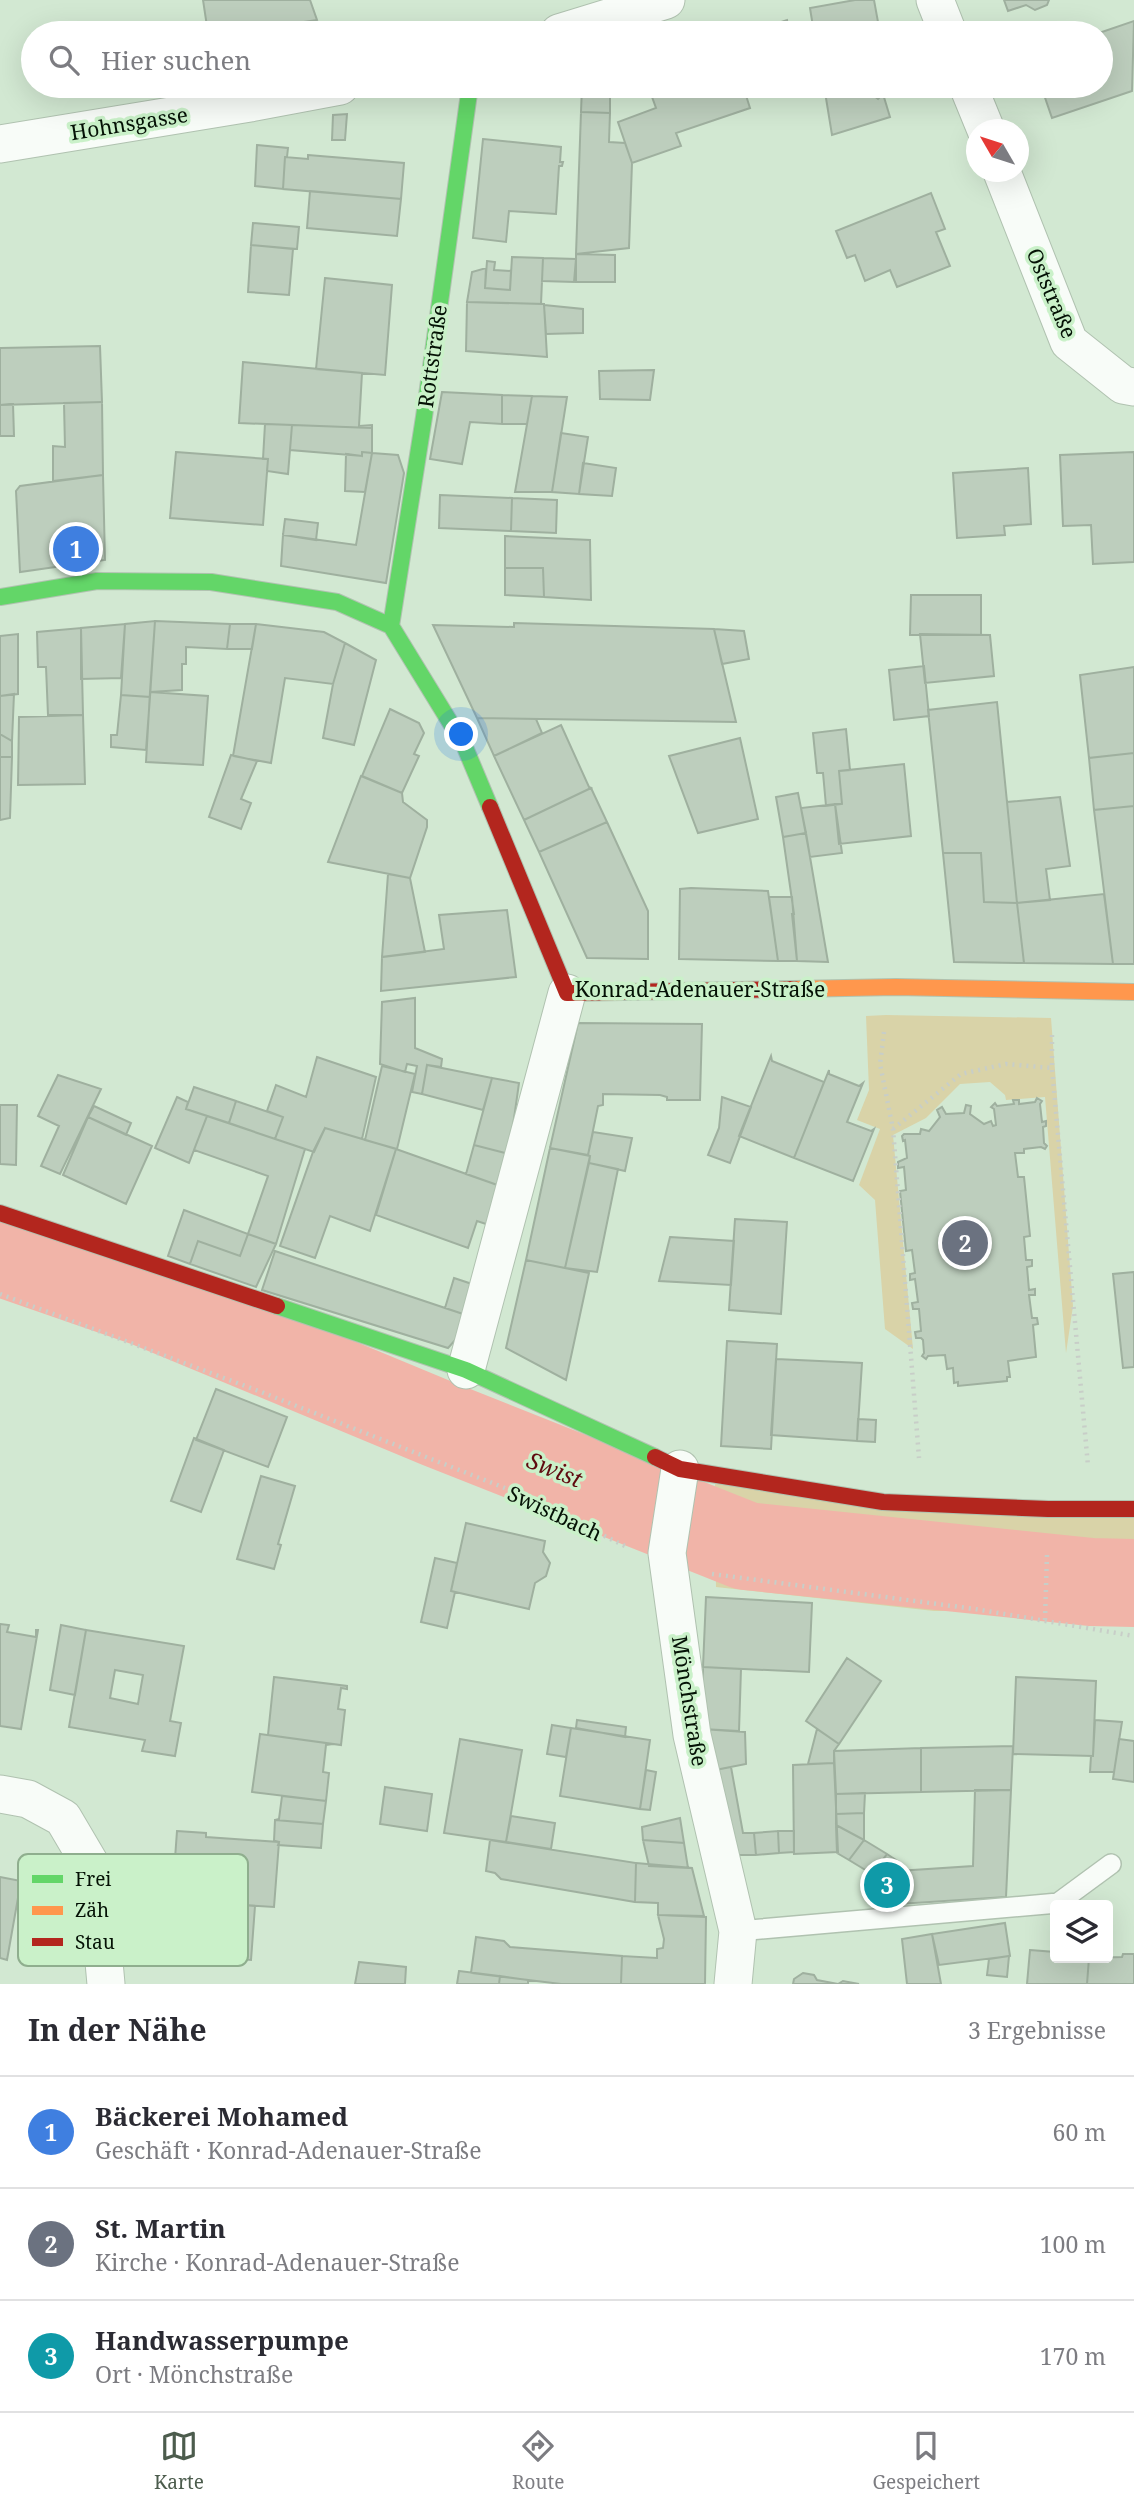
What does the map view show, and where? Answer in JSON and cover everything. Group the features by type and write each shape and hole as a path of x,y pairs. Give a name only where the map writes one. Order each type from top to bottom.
{"street":[{"path":"598,21 666,0"},
{"path":"935,0 943,21"},
{"name":"Hohnsgasse","path":"0,144 275,98"},
{"name":"Rottstraße","path":"391,626 424,416 468,98"},
{"path":"973,98 982,119"},
{"name":"Oststraße","path":"1006,182 1069,342 1123,384 1134,387"},
{"path":"0,597 97,581 211,582 337,602 391,626"},
{"name":"Konrad-Adenauer-Straße","path":"391,626 464,745 567,993 896,987 1134,992"},
{"path":"466,1370 567,993"},
{"path":"0,1213 466,1370 678,1476 883,1502 1048,1509 1134,1509"},
{"name":"Mönchstraße","path":"678,1476 669,1561 692,1735 738,1931 733,1984"},
{"path":"0,1794 29,1799 62,1818 84,1854"},
{"path":"104,1966 106,1984"}],"lane":[{"path":"738,1931 1058,1903 1111,1864"}],"path":[{"path":"896,987 886,1015 880,1064 892,1129 919,1455 920,1503"},
{"path":"1049,990 1052,1068 1091,1508"},
{"path":"892,1129 961,1074 1006,1064 1052,1068"},
{"name":"Swistbach","path":"0,1294 256,1390 510,1490 669,1561 1134,1636"},
{"path":"1045,1620 1048,1509"}],"shaded area":[{"path":"866,1016 1051,1018 1073,1306 1066,1353 1045,1097 1006,1100 1005,1095 990,1082 960,1084 926,1118 893,1135 913,1349 885,1329 875,1200 859,1185 880,1129 857,1120 869,1090"},
{"path":"715,1483 1134,1514 1134,1611 934,1611 716,1587"}],"building":[{"path":"203,0 310,0 317,20 310,21 206,21"},
{"path":"855,0 874,0 878,21 812,21 810,8"},
{"path":"1004,0 1049,0 1047,5 1035,10 1026,5 1008,11"},
{"path":"1134,21 1132,91 1113,97 1113,28"},
{"path":"582,98 610,98 610,113 581,112"},
{"path":"652,98 747,98 750,108 676,133 681,146 632,163 618,122 656,108"},
{"path":"826,98 884,98 890,117 832,135"},
{"path":"1045,98 1111,98 1052,118"},
{"path":"581,112 610,113 609,142 625,143 632,163 629,248 576,254"},
{"path":"347,114 345,140 332,140 333,115"},
{"path":"483,139 561,147 560,162 563,162 562,166 559,166 556,214 509,211 506,242 473,238"},
{"path":"257,145 288,148 283,189 255,186"},
{"path":"308,155 404,163 401,199 283,189 285,157 308,159"},
{"path":"310,191 401,199 397,236 307,228"},
{"path":"931,193 945,229 936,232 950,266 897,287 890,270 865,281 855,255 847,258 836,231"},
{"path":"253,223 299,227 297,249 251,245"},
{"path":"251,245 293,249 289,295 248,292"},
{"path":"576,254 615,255 615,282 576,282"},
{"path":"512,257 543,258 541,304 467,302 472,272 486,268 485,288 510,290"},
{"path":"543,258 576,259 574,282 542,281"},
{"path":"487,261 495,262 494,270 511,271 510,290 485,288"},
{"path":"325,278 392,285 385,375 316,369"},
{"path":"467,302 544,304 547,357 466,351"},
{"path":"544,305 583,309 583,333 546,334"},
{"path":"100,346 102,402 0,405 0,348"},
{"path":"243,362 362,373 359,426 372,425 372,428 239,423"},
{"path":"654,370 650,400 600,399 599,371"},
{"path":"442,392 502,395 502,424 470,422 462,464 430,459"},
{"path":"502,395 532,396 527,424 502,424"},
{"path":"532,396 567,397 552,492 515,492"},
{"path":"102,402 103,475 53,481 53,446 65,447 64,403"},
{"path":"13,404 14,436 0,436 0,405"},
{"path":"265,424 292,425 288,474 267,471 268,459 263,459"},
{"path":"292,425 372,428 372,453 362,452 362,456 290,450"},
{"path":"561,433 588,437 579,494 552,492"},
{"path":"176,452 268,459 263,525 170,518"},
{"path":"362,452 372,453 365,492 345,491 346,454 362,456"},
{"path":"1134,452 1134,562 1093,564 1091,525 1063,526 1060,455"},
{"path":"372,453 398,455 404,473 386,583 281,566 283,535 356,545"},
{"path":"583,463 616,468 612,496 579,494"},
{"path":"1028,468 1031,524 1004,526 1005,535 957,538 953,473"},
{"path":"103,475 105,560 20,572 16,491 20,486"},
{"path":"440,495 512,498 511,531 439,528"},
{"path":"512,498 557,500 556,533 511,531"},
{"path":"285,519 318,523 316,540 283,535"},
{"path":"505,536 590,540 591,600 544,597 543,568 505,568"},
{"path":"505,568 543,568 544,597 505,595"},
{"path":"911,595 981,595 981,635 910,635"},
{"path":"155,621 230,624 227,649 186,647 186,664 182,664 182,690 150,692"},
{"path":"155,621 150,697 121,695 125,624"},
{"path":"514,623 714,629 736,722 477,718 433,625 514,627"},
{"path":"125,624 121,678 81,679 81,628"},
{"path":"230,624 256,624 252,649 227,649"},
{"path":"256,624 324,632 345,643 333,684 285,678 271,763 233,756"},
{"path":"81,628 83,715 48,715 46,667 38,667 37,632"},
{"path":"714,629 744,631 749,659 722,664"},
{"path":"18,634 18,694 0,696 0,636"},
{"path":"920,634 990,635 994,676 925,683"},
{"path":"345,643 376,660 354,745 323,738 333,684"},
{"path":"924,666 929,716 894,720 889,670"},
{"path":"1134,667 1134,753 1089,758 1080,675"},
{"path":"150,692 208,696 203,765 146,762"},
{"path":"14,694 12,741 0,734 0,696"},
{"path":"121,695 150,697 146,750 111,747 111,735 117,735"},
{"path":"997,702 1017,903 984,902 981,853 943,853 928,710"},
{"path":"390,709 419,723 424,733 414,754 419,756 402,793 362,776"},
{"path":"83,715 85,784 18,785 19,717"},
{"path":"477,718 536,719 542,733 494,756"},
{"path":"561,725 591,788 524,820 494,756"},
{"path":"846,729 850,770 839,771 842,804 826,806 823,773 817,773 813,733"},
{"path":"0,734 12,741 12,757 0,757"},
{"path":"740,738 758,819 698,833 669,756"},
{"path":"1134,753 1134,806 1094,810 1089,758"},
{"path":"231,755 257,761 241,799 251,803 241,829 209,817"},
{"path":"0,757 12,757 10,818 0,820"},
{"path":"904,764 911,836 839,844 835,804 842,804 839,771"},
{"path":"361,776 402,793 403,802 427,820 410,878 328,862"},
{"path":"591,788 607,822 539,852 524,820"},
{"path":"798,793 806,833 783,837 776,797"},
{"path":"1060,797 1070,866 1046,869 1050,900 1017,903 1007,802"},
{"path":"835,804 842,853 810,857 801,808"},
{"path":"1134,806 1134,964 1113,964 1094,810"},
{"path":"607,822 648,911 648,959 587,958 539,852"},
{"path":"806,833 828,962 797,961 794,914 783,837"},
{"path":"943,853 981,853 984,902 1017,903 1024,963 954,962"},
{"path":"388,874 410,878 425,952 382,957"},
{"path":"680,889 768,891 778,961 679,959"},
{"path":"1104,894 1113,964 1024,963 1017,903"},
{"path":"769,897 792,897 797,961 778,961"},
{"path":"507,910 516,977 381,991 382,957 444,949 439,915"},
{"path":"415,998 415,1048 442,1059 441,1067 427,1065 422,1094 412,1092 417,1066 407,1064 405,1072 380,1064 382,1002"},
{"path":"578,1023 702,1024 700,1100 667,1100 667,1097 660,1095 603,1094 603,1105 598,1106 588,1155 550,1148"},
{"path":"771,1056 772,1061 824,1082 794,1158 739,1136"},
{"path":"317,1057 376,1077 362,1139 325,1128 314,1152 275,1139 283,1117 267,1111 276,1085 306,1097"},
{"path":"427,1065 492,1078 483,1110 422,1094"},
{"path":"382,1066 415,1074 397,1149 365,1140"},
{"path":"829,1070 829,1074 859,1086 863,1083 847,1122 871,1131 874,1129 853,1181 794,1158"},
{"path":"58,1075 101,1089 60,1174 41,1166 59,1126 38,1116"},
{"path":"492,1078 519,1083 509,1154 474,1145"},
{"path":"194,1087 236,1101 229,1123 186,1109"},
{"path":"177,1097 188,1102 186,1109 207,1116 189,1163 155,1148"},
{"path":"722,1097 751,1107 730,1163 708,1155 719,1128"},
{"path":"1037,1098 1042,1101 1042,1122 1046,1121 1046,1126 1043,1127 1044,1143 1047,1146 1045,1149 1024,1149 1024,1153 1015,1153 1018,1177 1024,1177 1030,1236 1024,1237 1026,1260 1032,1260 1032,1266 1027,1267 1029,1290 1035,1289 1035,1295 1029,1295 1032,1318 1037,1318 1038,1324 1033,1325 1036,1357 1008,1361 1010,1377 1007,1377 1007,1381 958,1386 958,1382 954,1383 953,1368 947,1369 945,1355 928,1356 926,1359 922,1356 923,1340 916,1338 915,1332 921,1331 919,1309 913,1309 912,1303 918,1302 915,1279 910,1280 910,1274 915,1273 912,1250 906,1251 900,1191 906,1190 904,1167 898,1168 898,1162 907,1158 902,1136 920,1134 921,1129 929,1131 940,1117 937,1110 942,1107 946,1114 964,1113 966,1105 971,1106 970,1114 984,1124 991,1121 993,1126 996,1125 994,1109 991,1107 995,1103 997,1106 1014,1104 1013,1100 1019,1100 1019,1104 1035,1102"},
{"path":"236,1101 283,1117 275,1139 229,1123"},
{"path":"0,1105 17,1105 16,1165 0,1164"},
{"path":"94,1106 131,1123 126,1135 88,1117"},
{"path":"207,1116 305,1149 276,1244 248,1234 268,1176 194,1150"},
{"path":"88,1117 152,1146 126,1204 63,1175"},
{"path":"325,1128 396,1149 370,1231 330,1216 315,1258 280,1246 313,1152"},
{"path":"593,1132 632,1138 625,1171 589,1163"},
{"path":"474,1145 509,1154 500,1186 466,1174"},
{"path":"550,1148 590,1156 565,1268 526,1260"},
{"path":"396,1149 500,1186 489,1225 477,1221 468,1248 376,1215"},
{"path":"589,1163 618,1169 597,1272 565,1268"},
{"path":"184,1210 248,1234 240,1256 198,1241 190,1264 168,1256"},
{"path":"735,1219 787,1222 781,1314 729,1310"},
{"path":"248,1234 276,1244 256,1287 190,1264 198,1241 240,1256"},
{"path":"670,1237 734,1241 731,1285 659,1281"},
{"path":"275,1251 463,1314 457,1338 448,1348 262,1290"},
{"path":"526,1260 589,1273 566,1380 506,1348"},
{"path":"1134,1272 1134,1367 1123,1368 1113,1274"},
{"path":"454,1278 472,1284 463,1314 445,1308"},
{"path":"727,1341 777,1344 771,1449 721,1446"},
{"path":"776,1359 862,1363 857,1441 771,1435"},
{"path":"216,1389 287,1417 268,1467 196,1440"},
{"path":"858,1419 876,1420 875,1442 857,1441"},
{"path":"194,1438 224,1450 201,1512 171,1501"},
{"path":"261,1476 295,1486 278,1544 281,1545 274,1569 237,1559"},
{"path":"466,1523 545,1541 543,1552 550,1563 546,1576 535,1583 529,1609 451,1591"},
{"path":"435,1558 457,1563 451,1591 455,1592 447,1628 421,1622"},
{"path":"706,1597 812,1603 809,1672 703,1667"},
{"path":"0,1624 9,1625 7,1632 36,1637 38,1630 21,1729 0,1726"},
{"path":"61,1625 86,1630 75,1695 50,1690"},
{"path":"86,1630 184,1646 170,1721 181,1723 175,1756 142,1751 145,1740 69,1727","holes":["115,1670 143,1675 138,1704 110,1698"]},
{"path":"847,1658 881,1681 839,1744 806,1721"},
{"path":"703,1667 741,1669 739,1731 702,1729"},
{"path":"274,1677 347,1686 347,1689 341,1688 338,1709 345,1710 341,1745 268,1735"},
{"path":"1016,1677 1096,1681 1093,1756 1013,1754"},
{"path":"577,1720 626,1727 625,1737 576,1728"},
{"path":"1095,1720 1122,1722 1114,1772 1090,1772"},
{"path":"552,1725 571,1728 566,1757 547,1754"},
{"path":"571,1728 650,1740 640,1809 560,1796"},
{"path":"702,1729 745,1732 746,1764 710,1771"},
{"path":"817,1729 839,1744 834,1751 834,1763 808,1764"},
{"path":"260,1734 333,1744 326,1745 323,1772 329,1773 326,1801 252,1792"},
{"path":"460,1739 522,1750 506,1842 444,1833"},
{"path":"1119,1739 1134,1741 1134,1782 1113,1779"},
{"path":"1013,1746 1011,1790 921,1792 921,1748"},
{"path":"921,1748 921,1792 836,1794 834,1751"},
{"path":"834,1763 838,1852 794,1854 793,1765"},
{"path":"731,1767 743,1833 754,1833 756,1855 728,1855 710,1771"},
{"path":"646,1770 656,1772 650,1810 640,1809"},
{"path":"385,1787 432,1794 427,1831 380,1824"},
{"path":"975,1790 1011,1790 1006,1897 899,1904 898,1871 973,1866"},
{"path":"865,1793 864,1813 836,1814 836,1794"},
{"path":"282,1796 326,1801 323,1824 275,1820 279,1819"},
{"path":"864,1813 864,1840 836,1825 836,1814"},
{"path":"511,1816 555,1823 551,1849 506,1842"},
{"path":"680,1818 684,1843 643,1840 642,1827"},
{"path":"275,1820 323,1824 321,1848 278,1845 279,1842 274,1841"},
{"path":"836,1825 864,1840 849,1860 837,1853"},
{"path":"177,1831 206,1833 206,1837 279,1842 274,1907 248,1905 248,1854 175,1854"},
{"path":"778,1831 779,1853 756,1855 754,1833"},
{"path":"778,1831 794,1831 794,1852 779,1853"},
{"path":"490,1840 636,1863 635,1902 501,1879 495,1873 486,1871"},
{"path":"643,1840 684,1843 688,1868 649,1866"},
{"path":"864,1840 887,1854 872,1874 849,1860"},
{"path":"887,1854 899,1862 899,1889 872,1874"},
{"path":"636,1863 692,1868 704,1916 658,1915 658,1903 635,1902"},
{"path":"0,1877 18,1880 18,1898 7,1960 0,1958"},
{"path":"248,1905 255,1906 251,1960 248,1960"},
{"path":"658,1915 706,1917 705,1984 621,1984 622,1956 657,1958 657,1949 663,1948 664,1939"},
{"path":"1005,1923 1010,1956 939,1965 932,1934"},
{"path":"932,1934 941,1984 907,1984 902,1939"},
{"path":"476,1937 504,1941 510,1947 622,1956 621,1984 561,1984 471,1973"},
{"path":"1030,1950 1050,1952 1050,1963 1089,1963 1087,1984 1027,1984"},
{"path":"1123,1954 1134,1954 1134,1984 1087,1984 1089,1963 1113,1963 1113,1957 1122,1957"},
{"path":"1009,1956 1007,1977 987,1975 989,1959"},
{"path":"359,1962 406,1967 405,1984 355,1984"},
{"path":"459,1971 500,1976 499,1984 457,1984"},
{"path":"803,1973 814,1975 817,1980 838,1984 793,1984 794,1979"},
{"path":"500,1976 528,1980 528,1984 499,1984"},
{"path":"843,1981 859,1984 838,1984"}],"waterway":[{"name":"Swist","path":"0,1252 150,1304 439,1424 746,1546 1091,1582 1134,1583"}],"traffic: fast":[{"path":"391,626 424,417 468,98"},
{"path":"0,597 97,581 211,582 337,602 391,626 464,745 490,807"},
{"path":"277,1306 466,1370 655,1457"}],"traffic: slow":[{"path":"794,989 896,987 1134,992"}],"traffic: jam":[{"path":"490,807 567,993 794,989"},
{"path":"0,1213 277,1306"},
{"path":"655,1457 680,1469 883,1502 1048,1509 1134,1509"}],"place":[{"name":"Bäckerei Mohamed","path":"76,549"},
{"name":"St. Martin","path":"965,1243"},
{"name":"Handwasserpumpe","path":"887,1885"}]}
